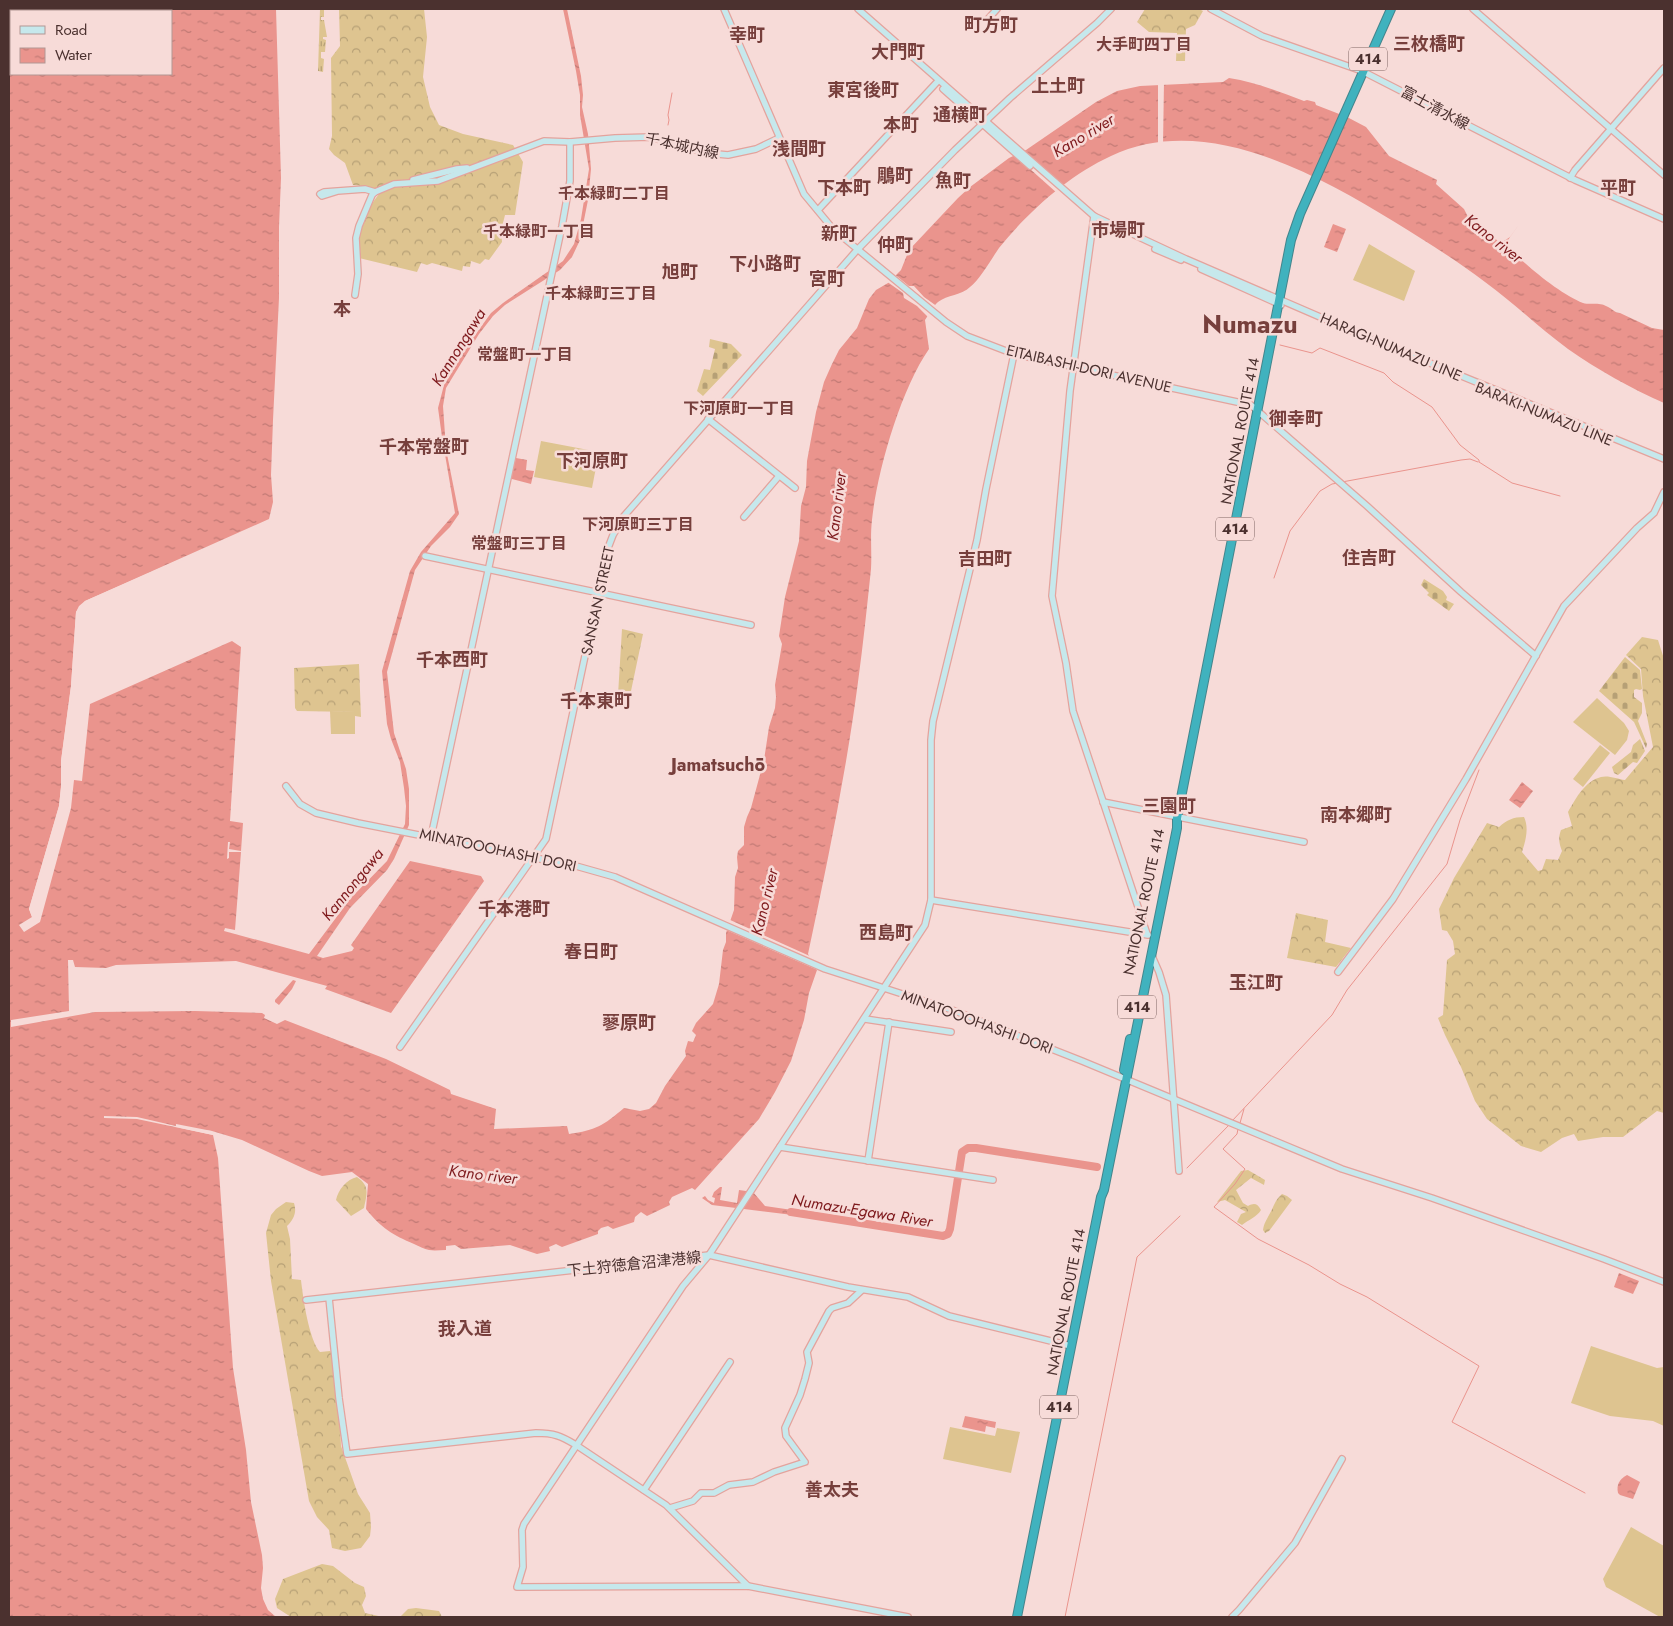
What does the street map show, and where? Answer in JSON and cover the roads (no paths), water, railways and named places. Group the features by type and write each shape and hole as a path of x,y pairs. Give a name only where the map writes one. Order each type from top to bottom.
{"highway":[{"name":"414","path":"1362,72 1391,9"},
{"name":"NATIONAL ROUTE 414","path":"1017,1617 1101,1197 1100,1190 1152,956 1177,828 1177,818 1291,240 1306,198 1362,72"},
{"name":"NATIONAL ROUTE 414","path":"1124,1079 1149,935 1173,827 1177,818"}],"street":[{"path":"724,9 804,194 818,210 938,81"},
{"path":"858,9 938,81 945,91 984,123"},
{"path":"988,19 998,9"},
{"name":"SANSAN STREET","path":"400,1047 545,842 550,830 608,548 618,526 646,489 857,250 984,123 1111,9"},
{"path":"1211,9 1262,36"},
{"path":"1218,9 1262,36"},
{"path":"1473,9 1664,175"},
{"name":"富士清水線","path":"1262,36 1362,72 1409,94 1570,178 1664,219"},
{"path":"1570,178 1664,68"},
{"name":"BARAKI-NUMAZU LINE","path":"984,123 1094,218 1168,255 1664,460"},
{"name":"千本城内線","path":"375,192 390,185 425,176 470,168 546,141 570,142 650,137 707,153 728,155 756,149 779,138"},
{"path":"431,836 551,276 570,181 570,142"},
{"path":"338,191 365,189 375,192 357,231 358,274 355,295"},
{"name":"EITAIBASHI-DORI AVENUE","path":"818,210 833,229 883,272 946,322 967,336 1014,354 1251,405 1257,410"},
{"path":"931,900 1149,935 1073,711 1066,663 1052,596 1073,366 1094,218"},
{"path":"908,1617 748,1586 517,1587 523,1567 522,1530 524,1524 683,1286 709,1255 925,925 931,900 931,749 933,721 978,540 988,480 1014,354"},
{"path":"1257,410 1461,592 1536,656"},
{"path":"708,419 794,488"},
{"path":"744,517 779,476"},
{"path":"1338,972 1393,900 1466,779 1564,606 1637,528 1654,513 1664,492"},
{"path":"425,556 752,625"},
{"name":"MINATOOOHASHI DORI","path":"286,786 300,804 316,813 576,866 615,877 826,969 954,1011 1342,1169 1439,1200 1664,1282"},
{"path":"1103,802 1304,842"},
{"path":"1152,956 1166,995 1179,1171"},
{"path":"865,1018 952,1032"},
{"path":"868,1161 890,1022"},
{"path":"780,1147 992,1180"},
{"name":"下土狩徳倉沼津港線","path":"306,1300 709,1255 862,1290 908,1297 949,1316 1072,1346"},
{"path":"670,1508 692,1501 701,1493 714,1493 729,1485 752,1482 774,1472 805,1462 786,1436 785,1428 806,1379 809,1363 807,1352 829,1311 832,1308 848,1303 862,1290"},
{"path":"329,1298 339,1398 347,1454 536,1433 552,1433 562,1436 670,1508 748,1586"},
{"path":"644,1490 730,1362"},
{"path":"1232,1617 1295,1543 1342,1459"}],"water":[{"name":"Kano river","path":"9,9 276,9 281,178 279,298 271,475 273,502 269,519 85,601 76,612 71,686 61,761 59,806 29,909 32,917 19,925 24,932 40,922 71,808 74,780 82,781 90,704 232,641 241,647 230,821 243,823 241,851 229,849 230,842 228,842 227,859 229,858 229,852 241,852 235,930 225,928 224,931 309,954 350,899 387,861 405,824 404,788 400,762 387,724 382,671 410,571 421,552 455,513 438,408 444,385 467,346 491,313 563,261 574,244 581,219 589,169 580,115 580,95 563,9 567,9 581,76 582,107 588,134 591,169 588,200 580,240 572,257 560,270 505,305 493,316 479,334 446,388 443,406 446,449 459,514 450,527 431,546 415,570 387,672 394,733 406,769 409,789 409,825 387,870 350,908 317,956 323,958 352,951 354,948 351,945 410,861 481,876 484,881 391,1013 325,989 327,986 236,961 116,965 106,968 75,967 73,960 68,960 69,1011 11,1020 11,1027 95,1012 195,1011 262,1013 265,1015 264,1018 277,1024 285,1020 386,1059 450,1090 451,1094 496,1109 494,1129 567,1126 569,1134 599,1126 624,1108 640,1111 649,1109 656,1103 665,1086 686,1056 685,1051 688,1041 693,1042 696,1035 692,1031 696,1023 713,1004 719,984 726,933 734,910 738,851 744,845 744,827 764,760 769,727 775,708 775,685 782,644 779,636 785,597 799,541 801,506 806,487 807,461 816,412 824,382 839,350 857,328 869,299 876,290 888,283 901,270 909,250 958,198 1009,158 1026,150 1096,102 1117,91 1140,86 1223,82 1229,78 1249,82 1304,101 1315,102 1316,105 1347,117 1366,127 1389,156 1437,180 1436,184 1464,209 1468,217 1501,243 1510,237 1520,223 1508,240 1508,247 1523,262 1564,293 1583,303 1603,305 1652,328 1664,330 1664,403 1614,378 1579,357 1474,274 1428,243 1362,203 1329,184 1294,168 1258,154 1221,145 1183,141 1147,144 1111,156 1065,184 1036,208 999,248 974,284 963,292 938,302 925,320 929,349 909,386 900,408 885,455 875,500 871,526 871,569 862,654 836,819 808,954 817,970 809,993 804,1020 791,1061 759,1119 695,1190 692,1188 672,1197 669,1202 670,1205 647,1216 641,1212 635,1217 634,1222 613,1229 608,1226 601,1228 598,1234 562,1247 556,1244 549,1247 550,1251 537,1254 510,1245 461,1249 455,1245 446,1246 446,1250 429,1250 394,1234 372,1216 366,1209 368,1184 352,1172 322,1176 242,1140 212,1131 176,1127 213,1135 218,1158 233,1368 246,1450 251,1502 262,1555 261,1588 268,1610 276,1617 9,1617"},
{"path":"1333,224 1346,229 1337,252 1324,247"},
{"path":"516,458 527,460 526,470 534,471 531,484 512,479"},
{"path":"1522,782 1533,791 1520,808 1509,800"},
{"path":"293,980 296,981 292,989 279,1005 275,1000"},
{"path":"722,1187 720,1200 737,1203 739,1190 753,1192 765,1206 799,1211 802,1212 801,1216 712,1205 702,1198 705,1196 714,1203 715,1198 712,1197 714,1192"},
{"path":"1619,1273 1639,1281 1633,1294 1614,1287"},
{"path":"965,1416 996,1422 995,1428 986,1426 985,1432 962,1427"},
{"path":"1627,1475 1640,1482 1633,1499 1618,1493 1619,1482"}],"waterway":[{"path":"668,125 672,93"},
{"path":"1280,345 1312,353 1320,348 1384,373 1393,382 1432,407 1460,445 1479,462 1512,483 1560,496"},
{"path":"1342,482 1461,460 1470,459 1478,462"},
{"path":"1274,578 1290,531 1320,491 1332,484 1338,483"},
{"path":"1232,1121 1332,1015 1347,990 1447,864 1460,820 1479,770"},
{"path":"1240,1123 1244,1109"},
{"path":"1187,1168 1230,1124"},
{"path":"1238,1129 1237,1134 1223,1149 1245,1169 1235,1184 1214,1207 1258,1239 1367,1297 1479,1366 1452,1422 1585,1493"},
{"name":"Numazu-Egawa River","path":"791,1212 943,1236 948,1234 950,1229 962,1152 968,1148 1097,1167"},
{"path":"1065,1617 1137,1257 1180,1216"}],"district":[{"name":"町方町","path":"991,25"},
{"name":"幸町","path":"747,35"},
{"name":"大手町四丁目","path":"1144,44"},
{"name":"三枚橋町","path":"1429,44"},
{"name":"大門町","path":"898,52"},
{"name":"上土町","path":"1058,86"},
{"name":"東宮後町","path":"863,90"},
{"name":"通横町","path":"960,115"},
{"name":"本町","path":"901,125"},
{"name":"浅間町","path":"799,149"},
{"name":"鵰町","path":"895,176"},
{"name":"魚町","path":"953,181"},
{"name":"下本町","path":"844,188"},
{"name":"平町","path":"1618,188"},
{"name":"千本緑町二丁目","path":"614,193"},
{"name":"市場町","path":"1118,230"},
{"name":"千本緑町一丁目","path":"539,231"},
{"name":"新町","path":"839,234"},
{"name":"仲町","path":"895,245"},
{"name":"下小路町","path":"765,264"},
{"name":"旭町","path":"680,272"},
{"name":"宮町","path":"827,279"},
{"name":"千本緑町三丁目","path":"601,293"},
{"name":"本","path":"342,309"},
{"name":"Numazu","path":"1250,324"},
{"name":"常盤町一丁目","path":"525,354"},
{"name":"下河原町一丁目","path":"739,408"},
{"name":"御幸町","path":"1296,419"},
{"name":"千本常盤町","path":"424,447"},
{"name":"下河原町","path":"592,461"},
{"name":"下河原町三丁目","path":"638,524"},
{"name":"常盤町三丁目","path":"519,543"},
{"name":"住吉町","path":"1369,558"},
{"name":"吉田町","path":"985,559"},
{"name":"千本西町","path":"452,660"},
{"name":"千本東町","path":"596,701"},
{"name":"Jamatsuchō","path":"718,765"},
{"name":"三園町","path":"1169,806"},
{"name":"南本郷町","path":"1356,815"},
{"name":"千本港町","path":"514,909"},
{"name":"西島町","path":"886,933"},
{"name":"春日町","path":"591,952"},
{"name":"玉江町","path":"1256,983"},
{"name":"蓼原町","path":"629,1023"},
{"name":"我入道","path":"465,1329"},
{"name":"善太夫","path":"832,1490"}],"water label":[{"name":"Kannongawa","path":"458,347"},
{"name":"Kannongawa","path":"352,884"}]}
